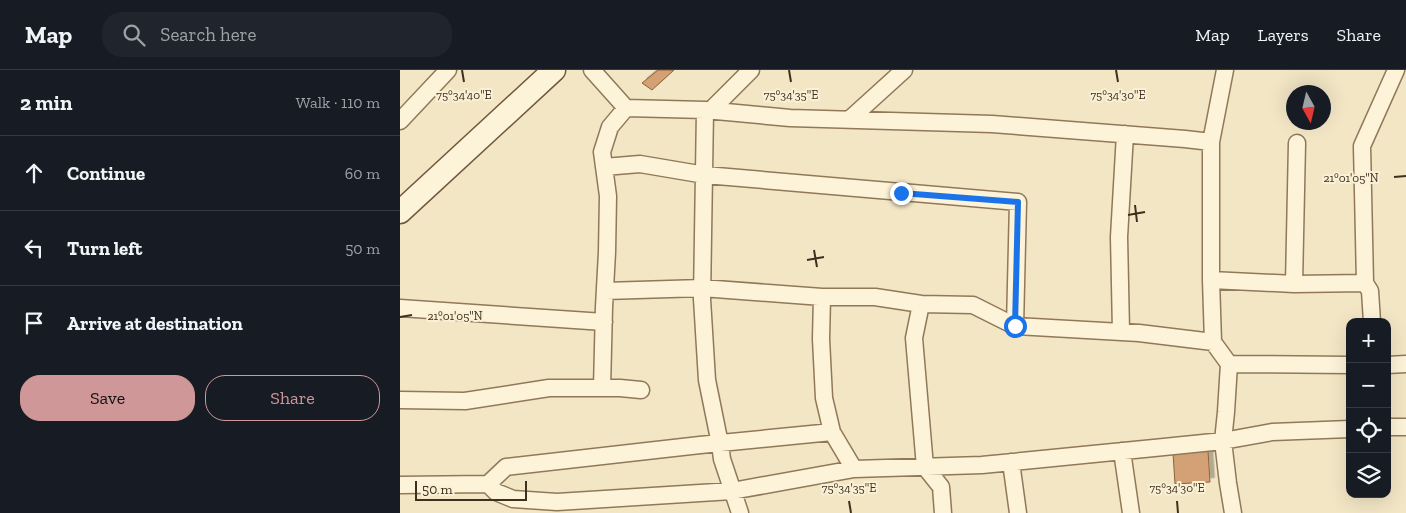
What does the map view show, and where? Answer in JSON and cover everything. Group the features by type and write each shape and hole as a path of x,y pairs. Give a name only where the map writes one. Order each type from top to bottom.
{"main road":[{"path":"400,212 554,70"}],"street":[{"path":"400,121 448,70"},
{"path":"592,70 626,108 708,110 790,118 992,124 1211,142"},
{"path":"740,513 722,458 707,380 702,288 708,110 751,70"},
{"path":"850,119 904,70"},
{"path":"1225,70 1211,142 1213,342 1229,364 1223,440 1233,513"},
{"path":"1372,318 1370,291 1365,283 1362,146 1396,70"},
{"path":"602,388 608,196 602,152 610,127 609,89"},
{"path":"610,127 626,108"},
{"path":"1121,332 1119,237 1126,134"},
{"path":"1294,284 1297,143"},
{"path":"604,166 640,164 705,175 1018,202 1015,326"},
{"path":"1212,280 1294,284 1365,283"},
{"path":"605,291 702,288 822,297 875,297 921,304 973,305 1015,326 1139,333 1213,342"},
{"path":"822,297 821,339 824,398 832,432 854,469"},
{"path":"921,304 914,338 925,467 942,487 943,513"},
{"path":"400,308 604,322"},
{"path":"1229,364 1346,365"},
{"path":"1391,365 1406,364"},
{"path":"400,400 465,400 549,388 620,388 640,390"},
{"path":"1391,427 1406,427"},
{"path":"488,484 496,492 513,499 557,502 732,491 854,469 982,465 1223,440 1272,432 1346,429"},
{"path":"400,485 488,484 506,468 832,432"},
{"path":"1122,451 1130,513"},
{"path":"1011,462 1018,513"}],"building":[{"path":"658,70 674,70 652,90 642,83"},
{"path":"1208,451 1210,482 1175,484 1173,453"}],"route":[{"path":"901,193 1018,202 1015,326"}]}
